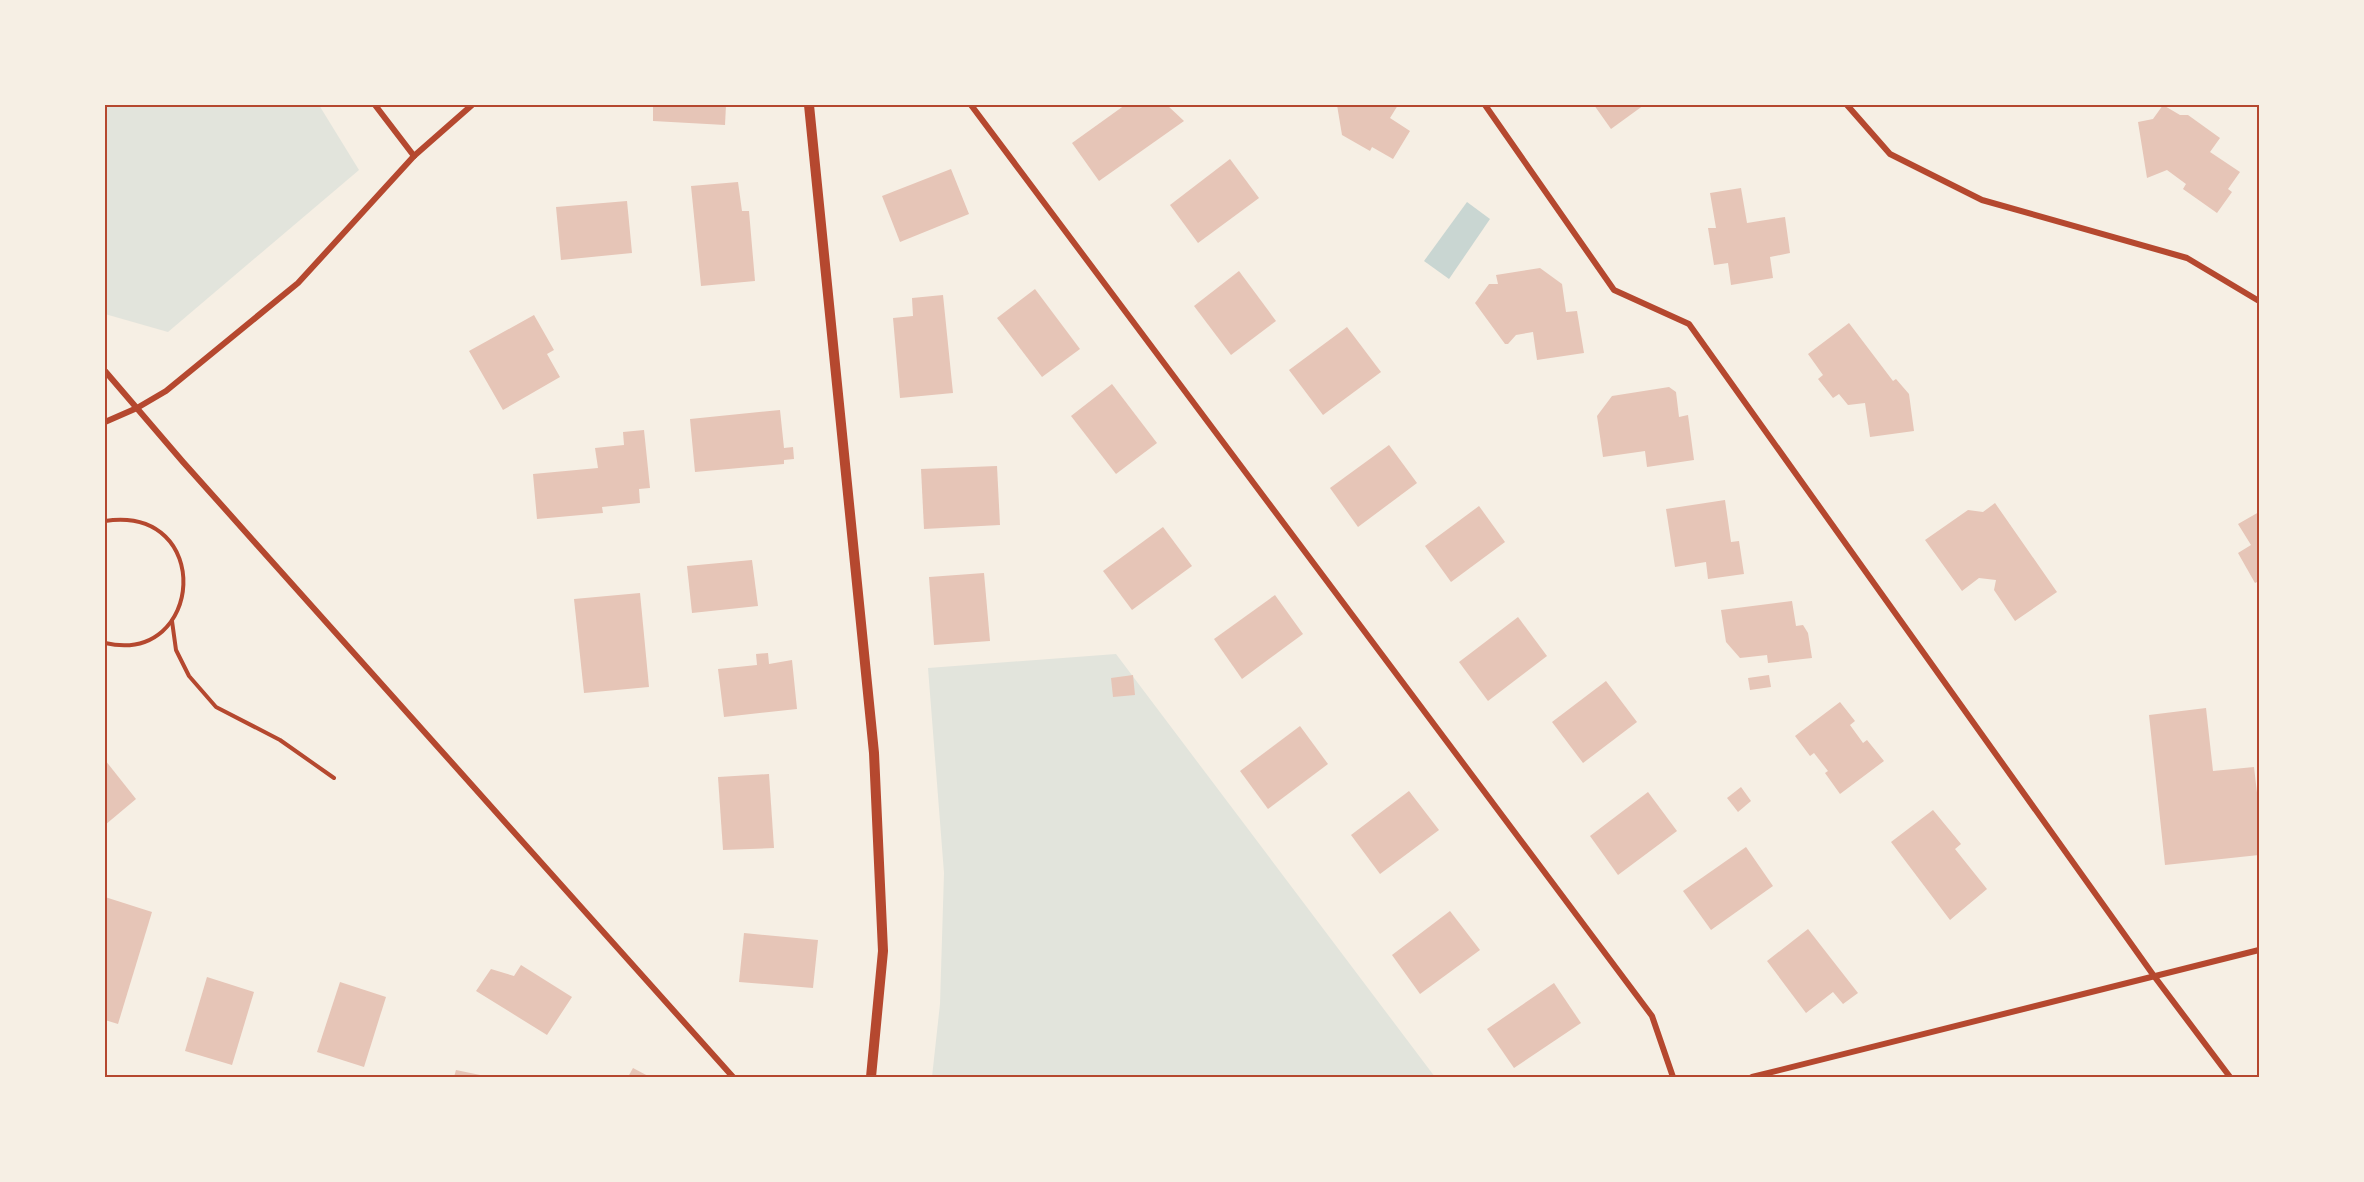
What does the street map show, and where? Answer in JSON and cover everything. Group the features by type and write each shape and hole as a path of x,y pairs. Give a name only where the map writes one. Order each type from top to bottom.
{"street":[{"path":"375,105 414,156"},
{"path":"105,422 137,408 166,391 298,283 414,156 472,105"},
{"path":"809,105 874,753 883,951 871,1077"},
{"path":"971,105 1652,1016 1673,1077"},
{"path":"1485,105 1614,290 1689,324 2154,976 2230,1077"},
{"path":"1847,105 1890,154 1982,200 2187,258 2259,301"},
{"path":"105,371 190,471 733,1077"},
{"path":"1752,1077 2259,950"}],"path":[{"path":"105,521 123,519 142,522 160,532 174,546 182,564 185,584 182,603 172,621 158,635 140,644 118,646 105,643"},
{"path":"172,621 176,650 189,676 216,706 280,740 334,778"}],"shaded area":[{"path":"105,105 319,105 359,170 168,332 105,314"},
{"path":"1467,202 1490,219 1449,279 1424,261"},
{"path":"1116,654 1435,1077 932,1077 940,1004 944,873 928,668"}],"building":[{"path":"653,105 726,105 725,125 653,121"},
{"path":"1125,105 1167,105 1184,121 1099,181 1072,143"},
{"path":"1337,105 1398,105 1390,118 1410,131 1393,159 1372,147 1370,151 1342,135"},
{"path":"1594,105 1644,105 1611,129"},
{"path":"2163,105 2180,115 2188,115 2220,138 2210,152 2240,172 2228,189 2232,192 2217,213 2183,189 2186,184 2167,170 2147,178 2138,122 2153,119"},
{"path":"1230,159 1259,198 1198,243 1170,205"},
{"path":"951,169 969,214 900,242 882,196"},
{"path":"738,182 742,211 749,211 755,281 701,286 691,186"},
{"path":"1741,188 1747,223 1785,217 1790,253 1770,257 1773,278 1731,285 1728,263 1714,265 1708,228 1716,228 1710,193"},
{"path":"627,201 632,253 561,260 556,207"},
{"path":"1540,268 1562,284 1566,312 1577,311 1584,353 1537,360 1533,332 1516,335 1508,344 1505,344 1475,303 1489,284 1498,284 1496,275"},
{"path":"1239,271 1276,321 1231,355 1194,306"},
{"path":"1035,289 1080,349 1042,377 997,318"},
{"path":"943,295 953,393 900,398 893,318 913,316 912,298"},
{"path":"534,315 554,350 547,354 560,377 503,410 469,351"},
{"path":"1849,323 1893,381 1896,379 1909,394 1914,431 1870,437 1865,403 1848,405 1839,394 1833,398 1818,379 1823,375 1808,354"},
{"path":"1347,327 1381,372 1323,415 1289,370"},
{"path":"1112,384 1157,443 1116,474 1071,416"},
{"path":"1669,387 1676,392 1679,417 1688,415 1694,460 1647,467 1645,451 1603,457 1597,416 1612,396"},
{"path":"780,410 784,448 793,447 794,459 784,460 784,464 695,472 690,419"},
{"path":"644,430 650,488 639,489 640,503 602,507 603,513 537,519 533,474 598,468 595,448 624,445 623,432"},
{"path":"1389,445 1417,483 1358,527 1330,488"},
{"path":"997,466 1000,525 924,529 921,469"},
{"path":"1725,500 1731,542 1739,541 1744,574 1708,579 1706,562 1675,567 1666,509"},
{"path":"1995,503 2057,592 2015,621 1994,590 1996,580 1979,578 1962,591 1925,540 1968,510 1983,512"},
{"path":"1479,506 1505,542 1451,582 1425,546"},
{"path":"2259,512 2259,581 2255,583 2238,553 2251,545 2238,524"},
{"path":"1163,527 1192,566 1132,610 1103,571"},
{"path":"752,560 758,606 692,613 687,566"},
{"path":"984,573 990,641 934,645 929,577"},
{"path":"640,593 649,687 584,693 574,599"},
{"path":"1275,595 1303,634 1242,679 1214,639"},
{"path":"1792,601 1796,626 1803,625 1808,633 1812,658 1768,663 1767,655 1740,658 1726,642 1721,610"},
{"path":"1518,617 1547,656 1488,701 1459,662"},
{"path":"768,653 769,664 792,660 797,709 724,717 718,669 757,665 756,654"},
{"path":"1133,675 1135,695 1113,697 1111,678"},
{"path":"1769,675 1771,687 1750,690 1748,678"},
{"path":"1606,681 1637,722 1583,763 1552,722"},
{"path":"1840,702 1855,721 1850,725 1863,743 1867,740 1884,761 1840,794 1825,773 1828,771 1814,753 1810,756 1795,736"},
{"path":"2206,708 2213,771 2254,767 2259,810 2259,855 2165,865 2149,715"},
{"path":"1300,726 1328,764 1268,809 1240,771"},
{"path":"105,760 136,799 105,825"},
{"path":"769,774 774,848 723,850 718,777"},
{"path":"1741,787 1751,801 1738,812 1727,798"},
{"path":"1409,791 1439,830 1380,874 1351,835"},
{"path":"1648,792 1677,831 1618,875 1590,836"},
{"path":"1933,810 1961,844 1955,849 1987,889 1950,920 1891,842"},
{"path":"1746,847 1773,886 1711,930 1683,891"},
{"path":"105,897 152,912 118,1024 105,1020"},
{"path":"1450,911 1480,950 1420,994 1392,955"},
{"path":"1808,929 1858,993 1843,1004 1833,992 1806,1013 1767,961"},
{"path":"744,933 818,940 813,988 739,982"},
{"path":"521,965 572,997 547,1035 476,991 491,969 514,976"},
{"path":"207,977 254,992 232,1065 185,1051"},
{"path":"340,982 386,997 364,1067 317,1052"},
{"path":"1554,983 1581,1023 1514,1068 1487,1029"},
{"path":"633,1068 650,1077 628,1077"},
{"path":"456,1070 485,1076 454,1077"}]}
